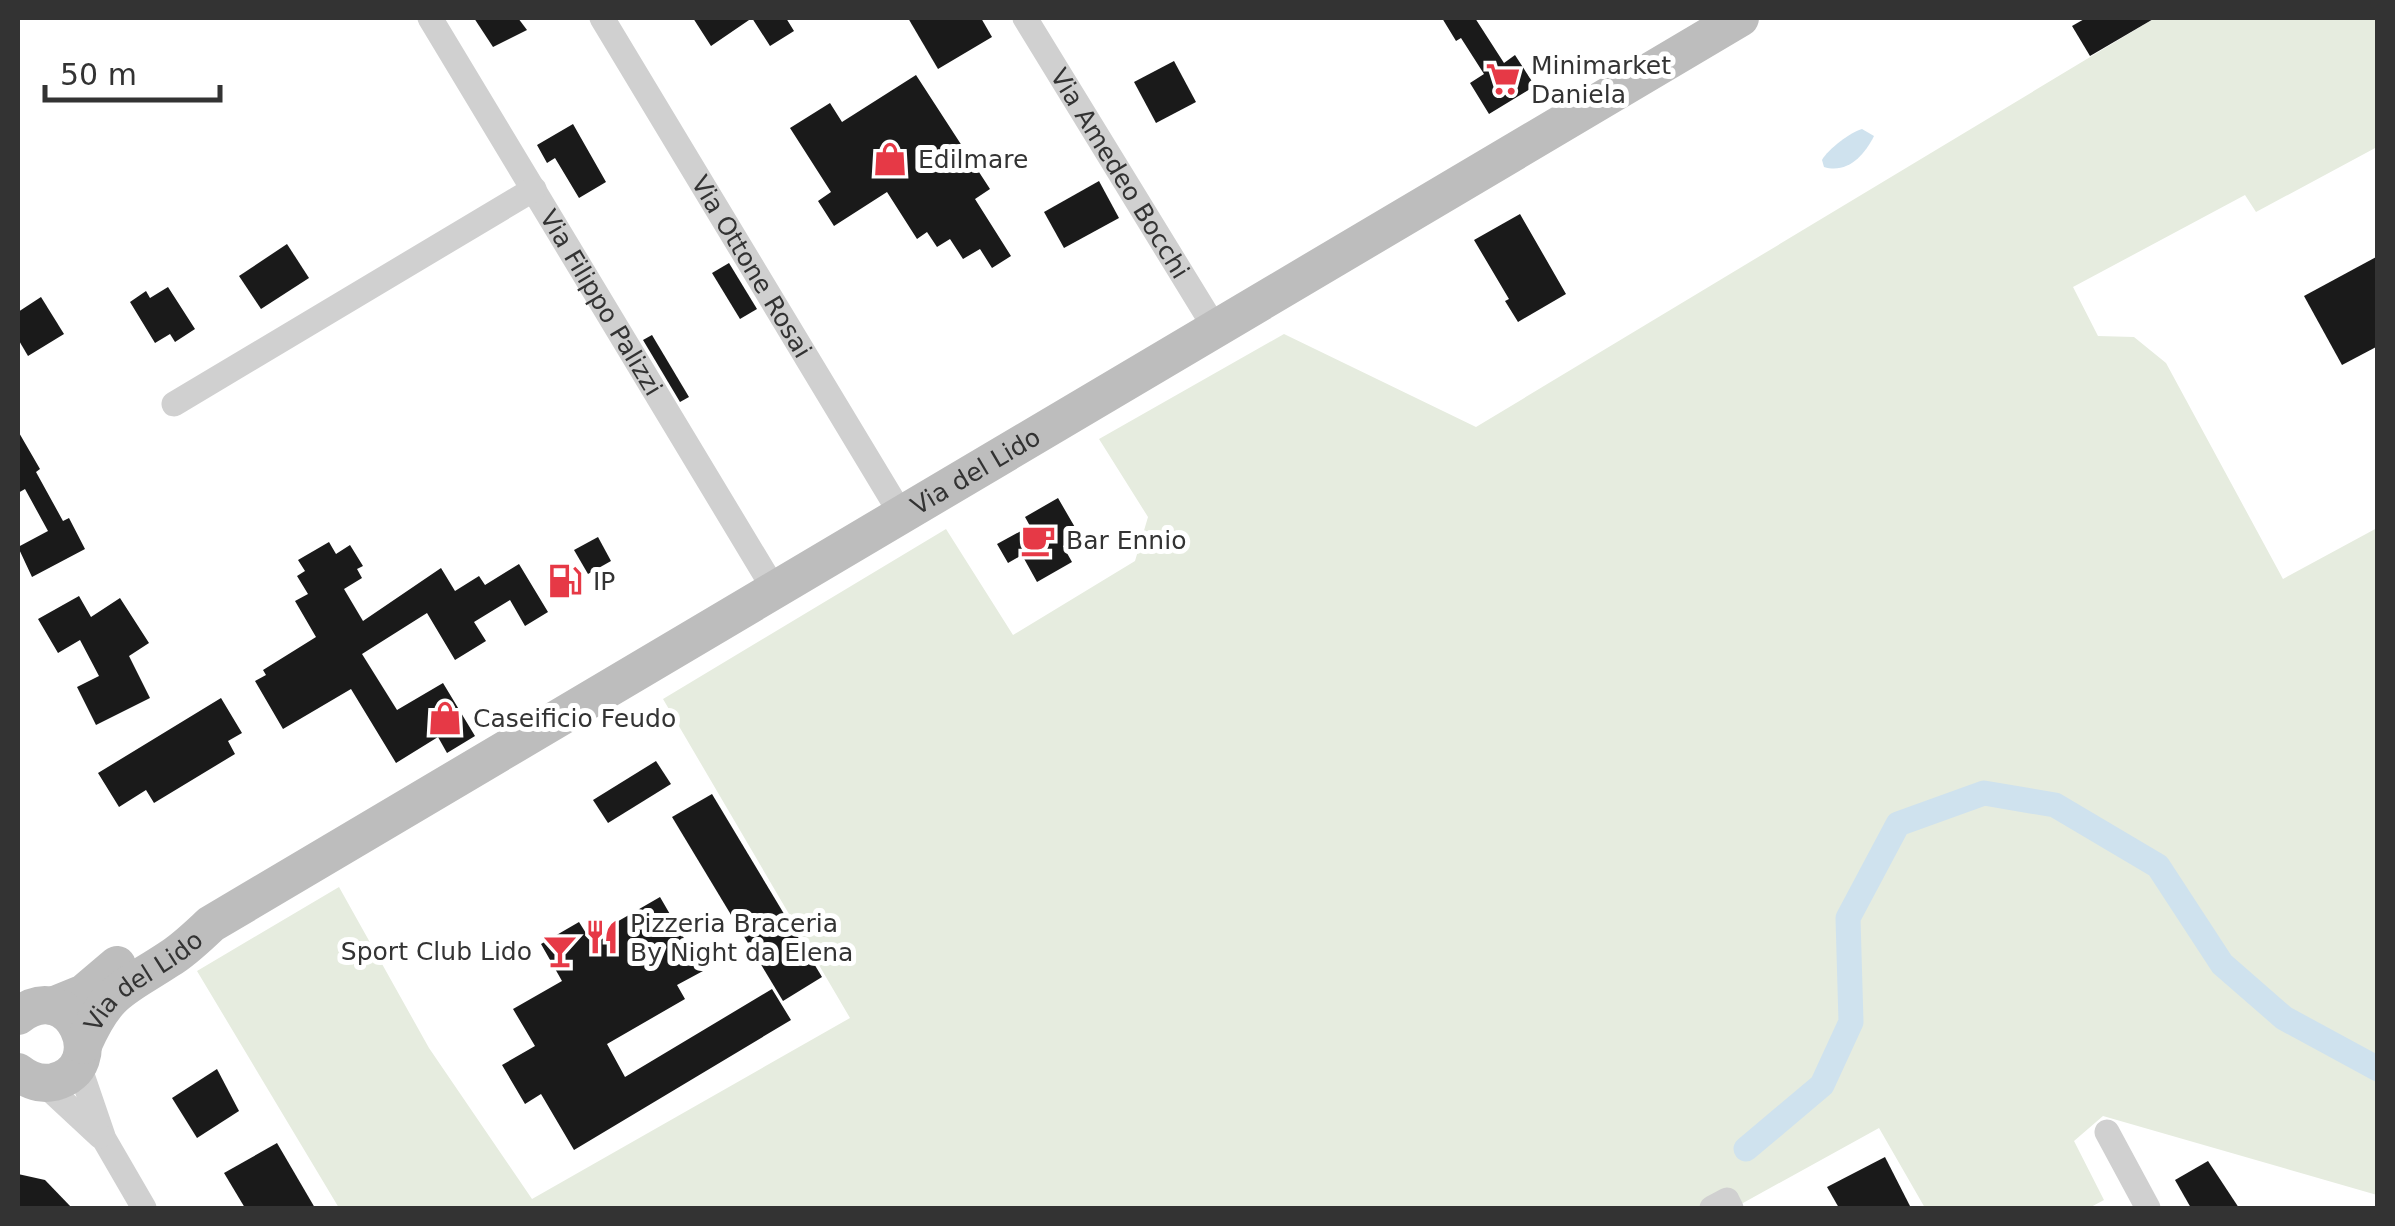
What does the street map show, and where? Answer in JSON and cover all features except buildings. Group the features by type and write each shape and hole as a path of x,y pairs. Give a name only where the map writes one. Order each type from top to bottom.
{"main road":[{"name":"Via del Lido","path":"81,1054 96,1014 116,992 172,958 211,924 1740,18"},
{"name":"Via del Lido","path":"35,1011 84,993 141,950 211,924"},
{"path":"30,1077 64,1078 81,1054 74,1020 35,1011"}],"street":[{"name":"Via Filippo Palizzi","path":"430,18 774,589"},
{"name":"Via Ottone Rosai","path":"602,18 900,514"},
{"name":"Via Amedeo Bocchi","path":"1025,18 1215,328"},
{"path":"174,404 534,190"},
{"path":"81,1054 104,1139 144,1208"},
{"path":"30,1077 104,1139"},
{"path":"2107,1132 2148,1208"},
{"path":"1712,1208 1726,1200 1731,1208"}],"shaded area":[{"path":"2155,18 2377,18 2377,147 2256,212 2245,195 2073,287 2098,336 2134,337 2166,363 2283,579 2377,528 2377,1195 2103,1116 2074,1141 2104,1200 2089,1208 1925,1208 1879,1128 1734,1208 339,1208 197,971 339,887 429,1048 532,1199 850,1018 663,699 946,529 1013,635 1135,561 1148,517 1099,439 1284,334 1476,427"}],"water":[{"path":"1862,129 1874,136 1860,156 1847,166 1824,167 1822,160 1829,151"}],"waterway":[{"path":"1746,1149 1822,1085 1851,1022 1848,918 1898,824 1984,793 2055,805 2158,866 2222,964 2284,1018 2378,1069"}],"place":[{"name":"Minimarket Daniela","path":"1503,79"},
{"name":"Edilmare","path":"890,159"},
{"name":"Bar Ennio","path":"1038,540"},
{"name":"IP","path":"565,581"},
{"name":"Caseificio Feudo","path":"445,718"},
{"name":"Pizzeria Braceria By Night da Elena","path":"602,937"},
{"name":"Sport Club Lido","path":"560,951"}]}
